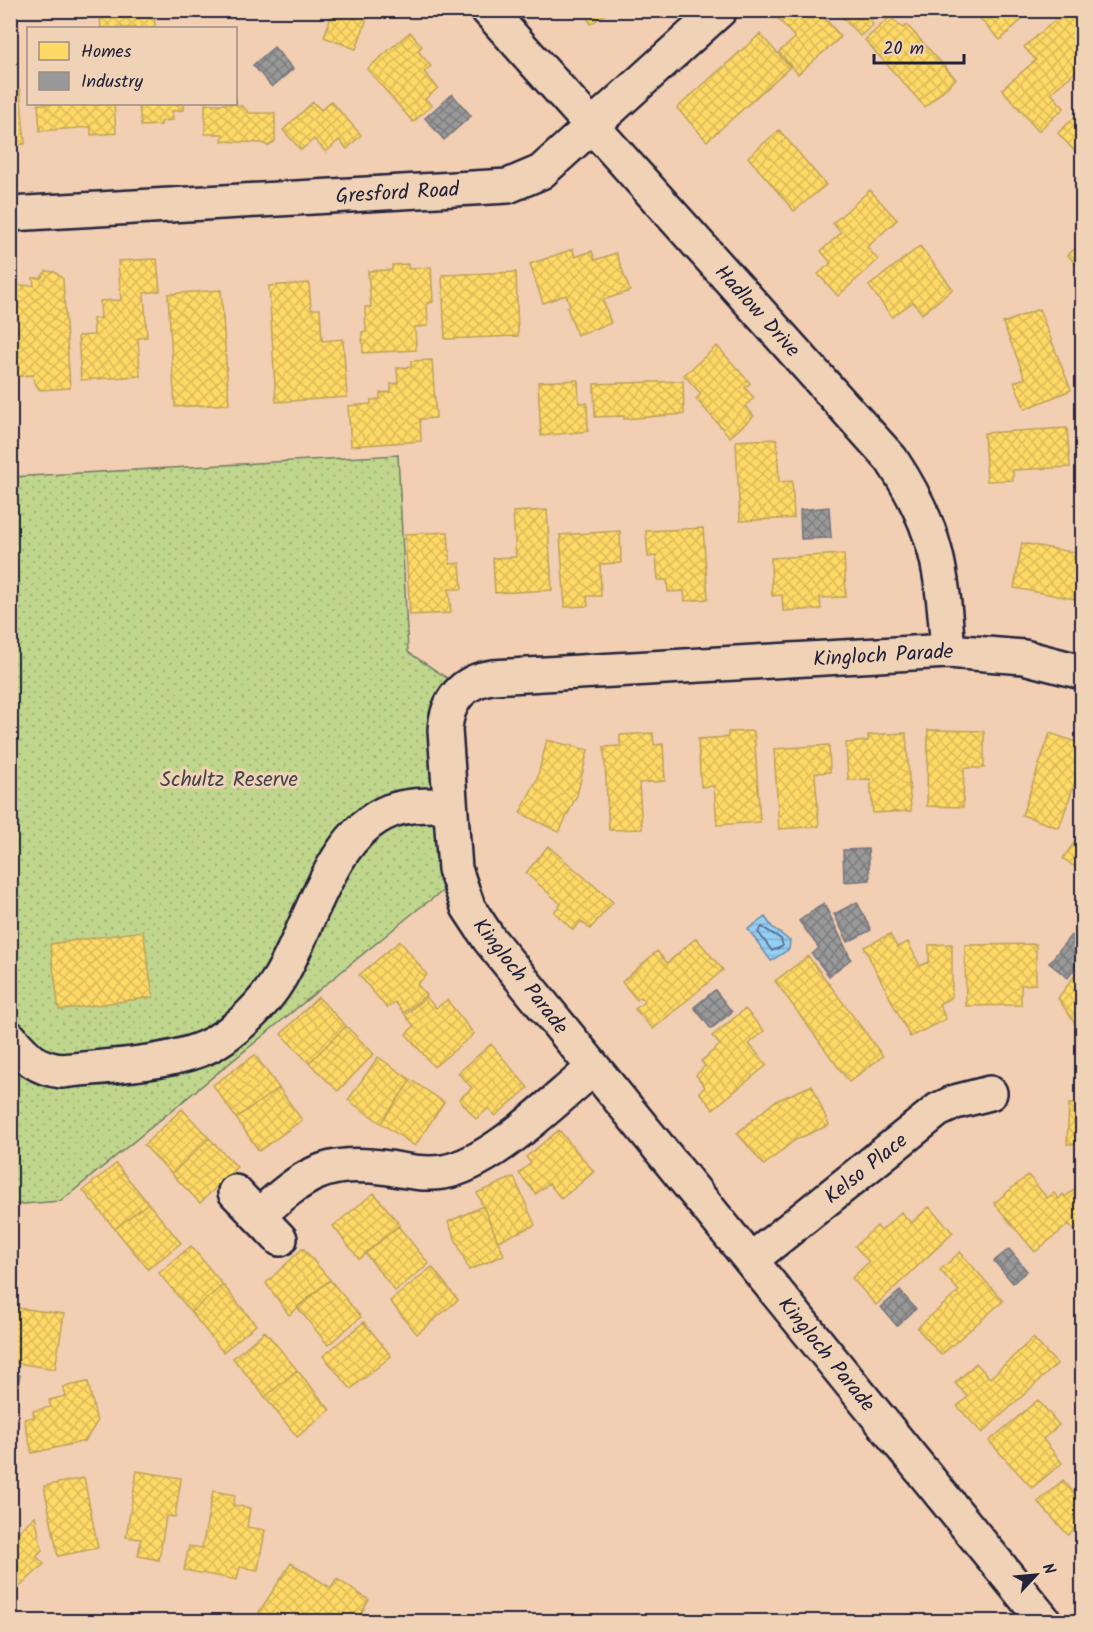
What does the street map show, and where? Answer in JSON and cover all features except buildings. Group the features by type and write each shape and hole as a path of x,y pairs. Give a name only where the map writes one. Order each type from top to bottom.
{"street":[{"name":"Hadlow Drive","path":"488,10 891,459 920,506 932,537 940,565 948,651"},
{"name":"Gresford Road","path":"10,214 508,186 541,172 720,10"},
{"name":"Kingloch Parade","path":"1036,1618 751,1260 506,961 468,907 455,869 449,805 446,718 454,698 462,688 482,678 648,666 948,651 1024,657 1083,672"},
{"path":"10,1038 29,1060 45,1070 62,1071 179,1056 213,1044 246,1018 278,980 350,840 388,812 420,805 449,805"},
{"path":"258,1216 300,1181 335,1166 353,1164 427,1173 444,1172 474,1163 500,1145 593,1069"},
{"name":"Kelso Place","path":"751,1260 938,1110 955,1102 990,1093"},
{"path":"235,1192 280,1239"}],"green space":[{"name":"Schultz Reserve","path":"398,455 408,652 462,688 458,880 418,909 61,1201 11,1205 11,477"}],"water":[{"path":"765,917 772,927 790,941 789,949 771,961 748,929"}]}
